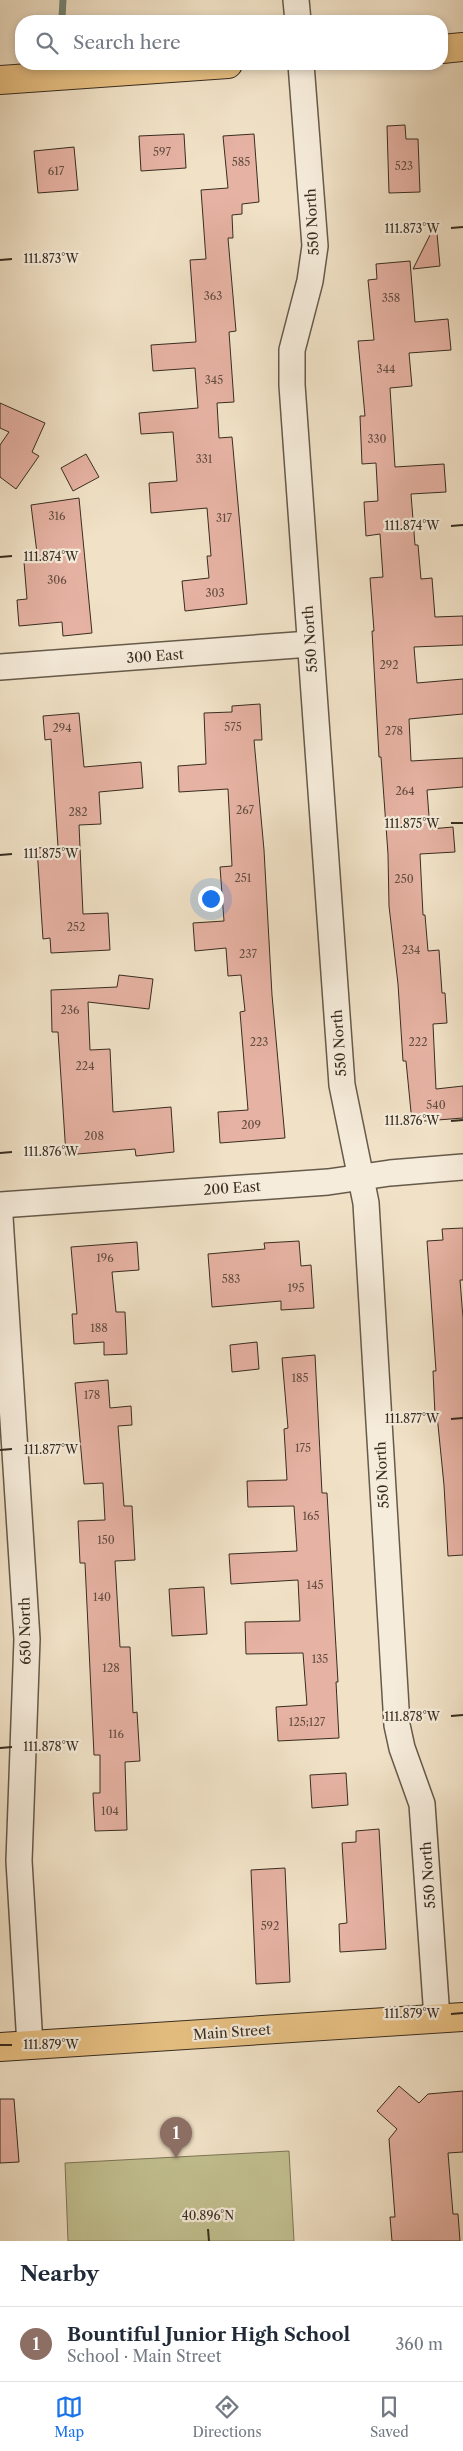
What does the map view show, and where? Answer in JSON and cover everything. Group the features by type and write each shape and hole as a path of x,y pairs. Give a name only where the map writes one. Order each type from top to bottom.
{"main road":[{"path":"448,48 463,47"},
{"path":"0,80 142,70"},
{"name":"Main Street","path":"0,2047 450,2018"}],"street":[{"path":"296,0 297,15"},
{"name":"550 North","path":"301,70 315,246 310,281 292,350 291,368 342,1085 366,1203 396,1725 422,1804 450,2018"},
{"name":"300 East","path":"0,667 310,644"},
{"name":"200 East","path":"0,1205 328,1182 362,1176 463,1168"},
{"name":"650 North","path":"0,1218 27,1639 19,1861 30,2045"}],"shaded area":[{"path":"289,2151 294,2241 68,2241 65,2163"}],"building":[{"path":"405,125 406,139 418,139 420,192 389,193 387,126"},
{"path":"184,134 186,168 141,171 139,136"},
{"path":"254,134 259,202 242,204 242,214 232,215 233,238 228,238 236,331 229,332 234,402 217,403 219,438 232,437 247,604 185,611 182,581 209,578 207,556 211,556 207,508 151,513 149,483 177,481 173,432 141,434 139,413 198,408 195,368 153,371 151,345 196,342 190,260 206,259 201,190 228,188 223,136"},
{"path":"74,147 78,190 38,193 34,151"},
{"path":"436,223 440,266 413,269"},
{"path":"410,261 415,322 448,319 451,350 409,353 412,386 390,388 395,467 444,464 446,492 411,494 415,545 418,545 421,579 432,578 435,617 463,616 463,645 414,647 417,683 463,679 463,714 409,719 411,761 463,758 463,787 427,790 430,829 453,827 455,852 420,854 423,915 425,915 428,951 439,950 442,993 445,993 447,1023 433,1024 436,1089 463,1086 463,1118 412,1122 406,1061 403,1061 398,984 389,906 388,854 381,757 379,757 372,631 374,631 370,578 383,577 380,534 366,536 364,502 378,501 376,463 362,464 360,416 365,416 358,341 374,340 368,280 377,279 376,264"},
{"path":"0,403 45,423 32,452 39,456 16,489 0,477 0,445 9,432 0,428"},
{"path":"86,454 99,477 73,491 61,468"},
{"path":"79,498 92,633 63,636 62,622 19,626 17,600 27,599 24,562 38,561 31,505"},
{"path":"260,704 262,740 254,740 264,850 272,995 285,1138 220,1143 218,1112 248,1110 240,1012 245,1011 241,975 228,976 226,948 195,951 193,923 224,921 220,867 232,866 228,789 179,792 178,766 206,764 204,713 232,712 232,706"},
{"path":"79,713 84,767 141,762 143,788 99,792 101,824 79,825 83,914 108,913 110,950 51,953 50,938 43,939 37,848 58,847 51,739 45,740 43,716"},
{"path":"119,975 153,979 149,1009 88,1002 90,1050 110,1049 113,1112 171,1107 174,1152 136,1156 135,1149 66,1155 58,1032 52,1032 51,990 117,987"},
{"path":"463,1228 463,1280 460,1280 463,1318 463,1555 448,1556 444,1485 437,1415 435,1415 433,1371 436,1371 427,1241 443,1240 442,1229"},
{"path":"299,1241 301,1266 311,1265 314,1308 281,1310 281,1301 212,1307 208,1254 265,1249 264,1243"},
{"path":"137,1242 139,1270 112,1272 116,1312 125,1312 127,1354 104,1355 104,1342 74,1344 72,1314 77,1314 71,1247"},
{"path":"257,1342 259,1369 232,1372 230,1345"},
{"path":"315,1355 322,1493 327,1493 338,1682 336,1682 339,1738 278,1741 276,1707 307,1705 303,1653 246,1654 245,1622 300,1621 298,1580 231,1584 229,1554 297,1551 294,1506 248,1507 247,1481 287,1480 284,1429 288,1428 282,1358"},
{"path":"108,1380 110,1408 131,1406 132,1425 118,1426 124,1506 132,1506 135,1560 115,1561 120,1647 130,1647 133,1713 137,1712 140,1761 125,1762 127,1830 95,1831 93,1793 100,1793 100,1755 94,1755 85,1563 80,1563 78,1521 105,1520 103,1483 84,1484 75,1383"},
{"path":"204,1587 207,1634 172,1636 169,1589"},
{"path":"346,1773 348,1805 312,1808 310,1775"},
{"path":"379,1829 386,1949 340,1952 339,1924 347,1923 342,1843 356,1842 356,1831"},
{"path":"285,1868 290,1982 256,1984 251,1870"},
{"path":"399,2086 419,2103 428,2094 463,2091 463,2152 448,2153 453,2214 458,2214 460,2241 392,2241 390,2217 395,2217 389,2139 397,2129 377,2111"},
{"path":"0,2099 14,2099 19,2162 0,2163"}],"waterway":[{"path":"62,15 63,0"}],"place":[{"name":"Bountiful Junior High School","path":"176,2158"}]}
